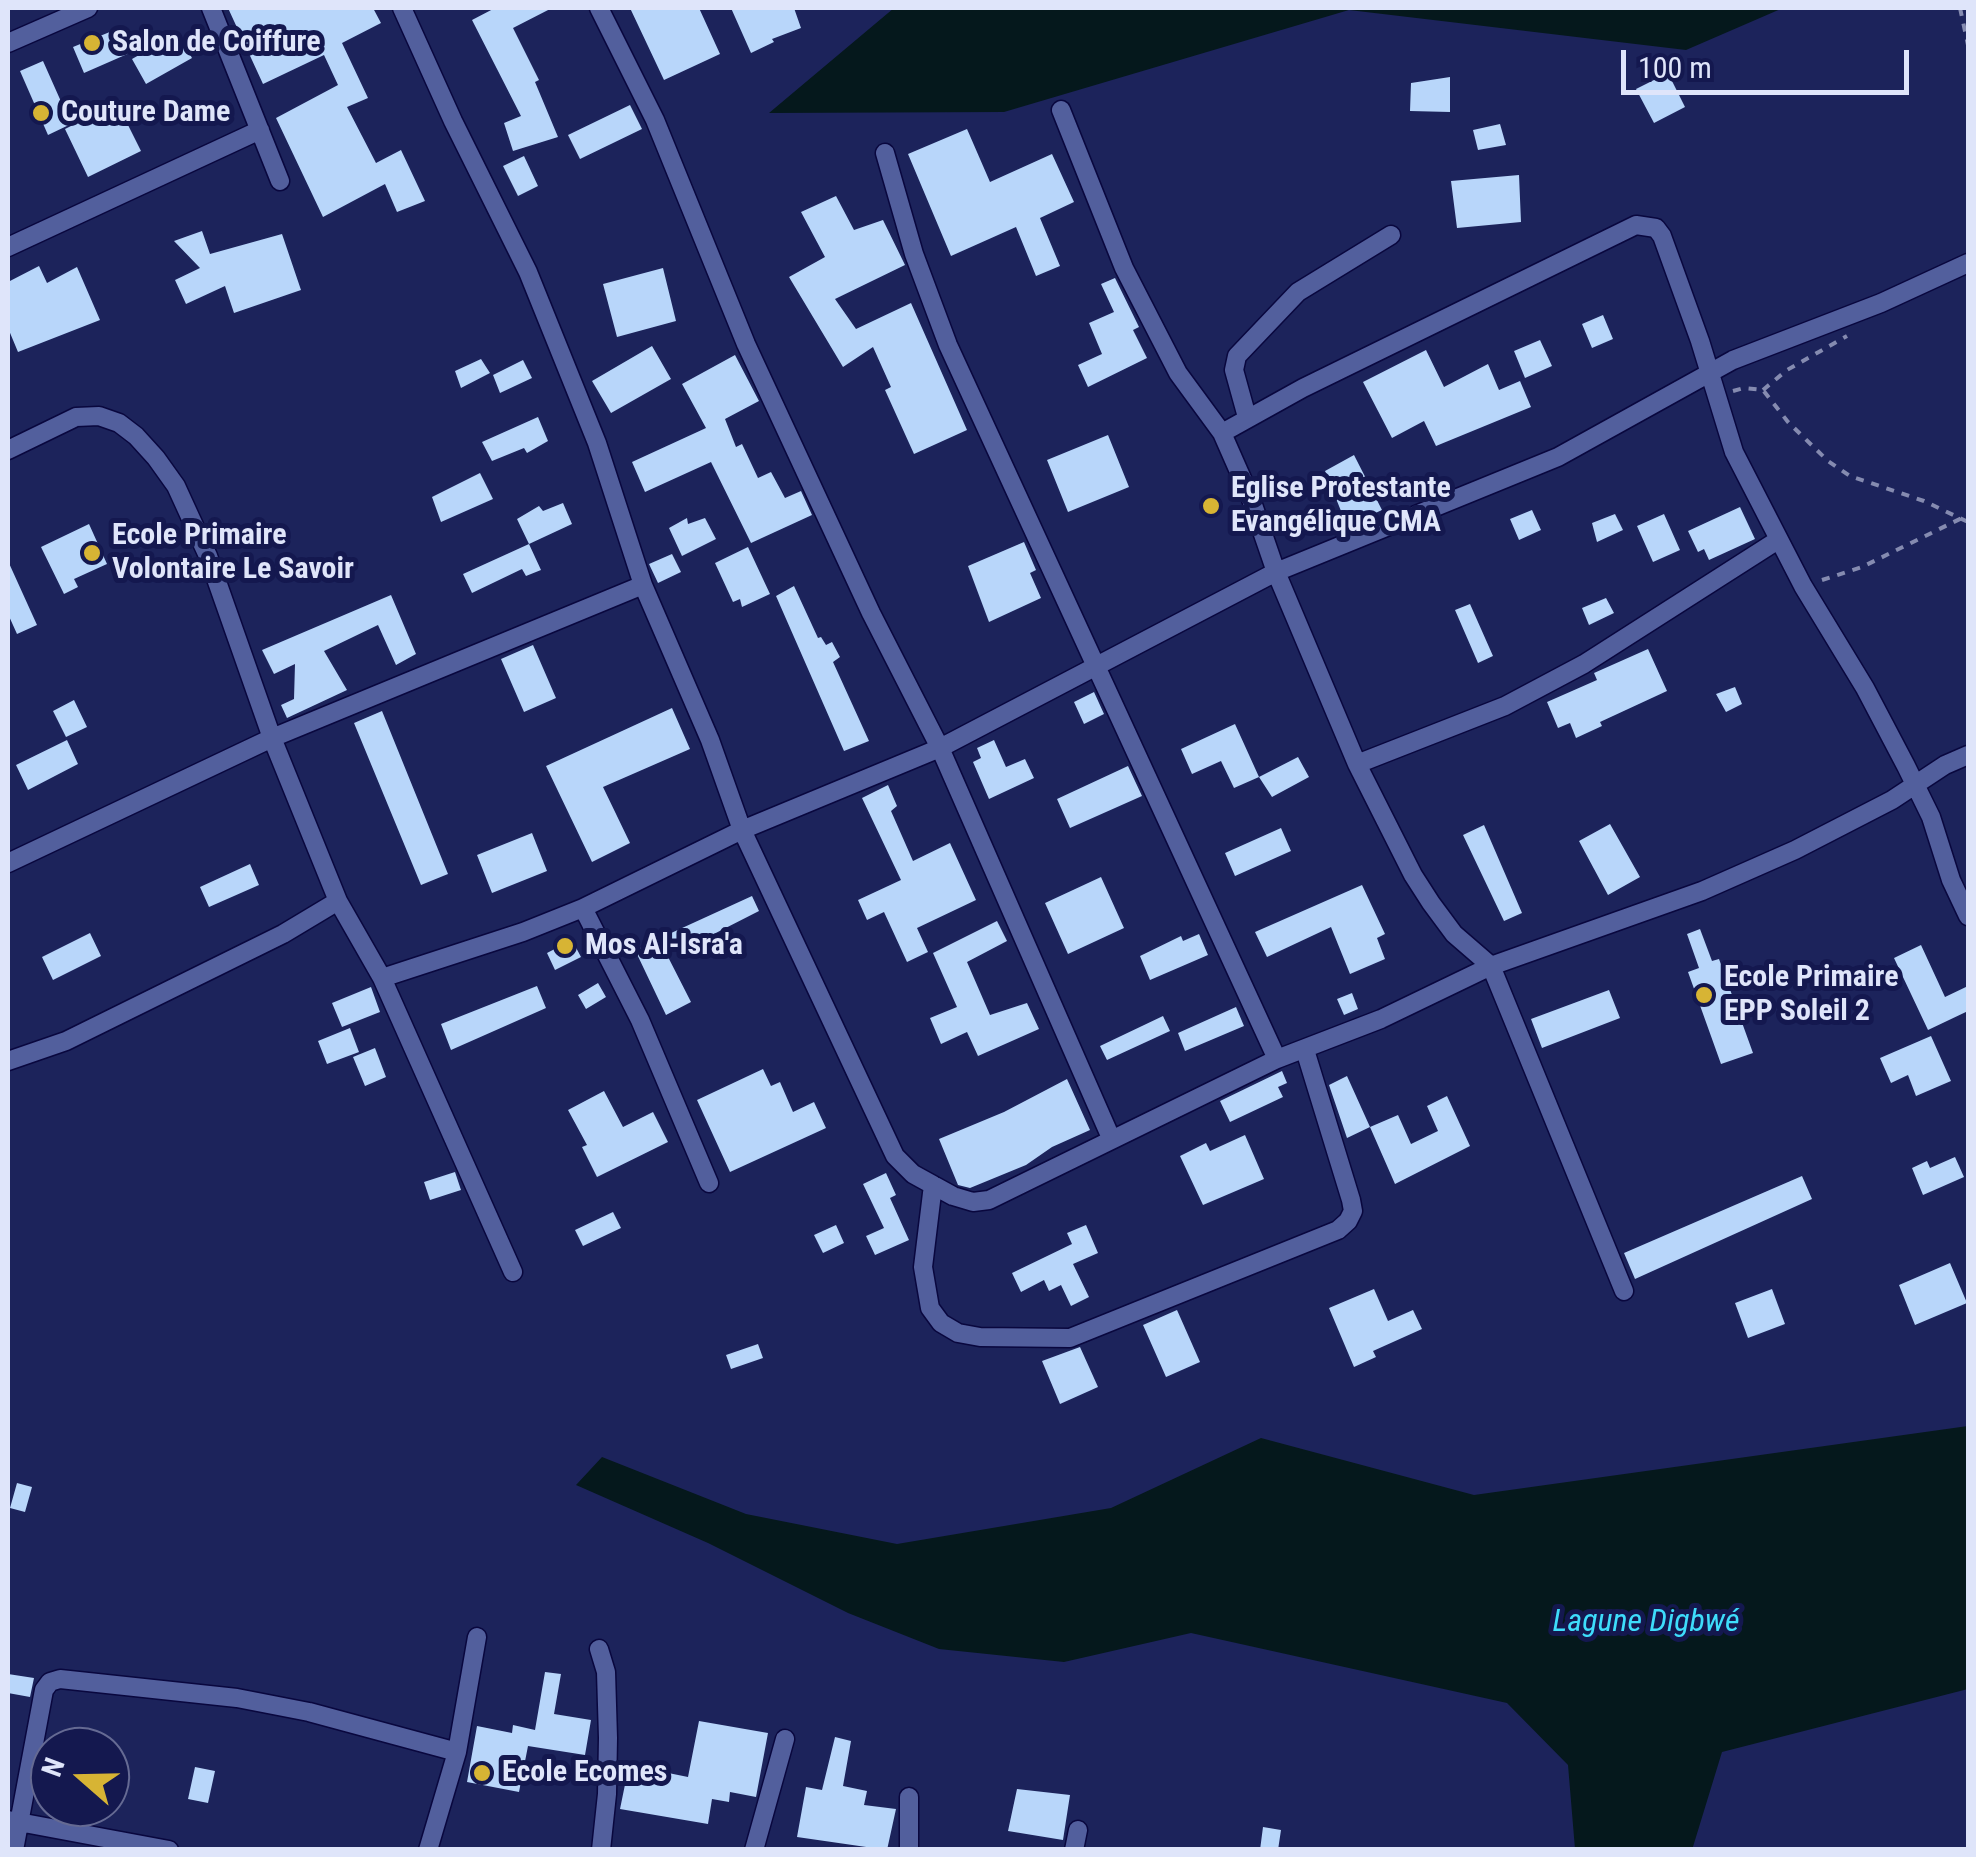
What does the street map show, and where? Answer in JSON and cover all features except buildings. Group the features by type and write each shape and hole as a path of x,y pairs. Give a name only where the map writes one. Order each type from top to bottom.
{"street":[{"path":"8,43 88,8"},
{"path":"211,8 280,180"},
{"path":"402,8 528,272 597,443 642,586 710,740 742,830 880,1130 895,1156 913,1174 933,1185 973,1202 989,1200 1277,1059 1381,1019 1490,966 1702,891 1795,850 1968,754"},
{"path":"600,8 656,120 754,362 871,612 940,748 1111,1138"},
{"path":"1062,110 1124,268 1178,374 1222,432 1357,764 1431,903 1454,934 1490,966 1624,1291"},
{"path":"8,247 260,130"},
{"path":"885,152 914,254 948,344 1277,1059"},
{"path":"1222,432 1636,225 1648,224 1662,236 1734,452 1803,586 1865,688 1915,785 1968,916"},
{"path":"1247,417 1234,370 1237,356 1298,292 1391,235"},
{"path":"382,978 584,908 742,830 940,748 1276,572 1558,457 1708,372 1881,303 1968,263"},
{"path":"8,450 76,417 99,416 119,423 136,436 176,486 208,556 272,738 338,901 382,978 512,1272"},
{"path":"1357,764 1505,706 1584,664 1778,540"},
{"path":"8,863 272,738 642,586"},
{"path":"8,1062 66,1041 282,934 338,901"},
{"path":"584,908 640,1020 709,1183"},
{"path":"933,1185 922,1267 927,1299 941,1323 958,1333 980,1337 1070,1338 1338,1230 1348,1221 1353,1211 1352,1200 1306,1050"},
{"path":"428,1850 457,1752 477,1637"},
{"path":"600,1649 606,1672 608,1738 602,1850"},
{"path":"14,1850 14,1821 44,1690 50,1682 60,1679 237,1698 310,1712 457,1752"},
{"path":"754,1850 785,1739"},
{"path":"909,1797 909,1850"},
{"path":"14,1821 169,1850"},
{"path":"1074,1850 1078,1830"}],"path":[{"path":"1960,8 1968,45"},
{"path":"1717,396 1744,388 1763,390 1787,370 1841,342 1854,329"},
{"path":"1763,390 1788,422 1828,461 1850,476 1968,518"},
{"path":"1803,586 1862,567 1961,518"}],"water":[{"path":"894,8 1783,8 1686,50 1349,10 1004,112 769,113"},
{"name":"Lagune Digbwé","path":"1968,1426 1968,1689 1722,1752 1692,1850 1575,1849 1568,1765 1507,1703 1191,1633 1064,1662 939,1649 848,1613 708,1543 576,1485 602,1457 746,1514 897,1544 1111,1508 1261,1438 1474,1495"}],"place":[{"name":"Salon de Coiffure","path":"92,43"},
{"name":"Couture Dame","path":"41,113"},
{"name":"Eglise Protestante Evangélique CMA","path":"1211,506"},
{"name":"Ecole Primaire Volontaire Le Savoir","path":"92,553"},
{"name":"Mos Al-Isra'a","path":"565,946"},
{"name":"Ecole Primaire EPP Soleil 2","path":"1704,995"},
{"name":"Ecole Ecomes","path":"482,1773"}]}
